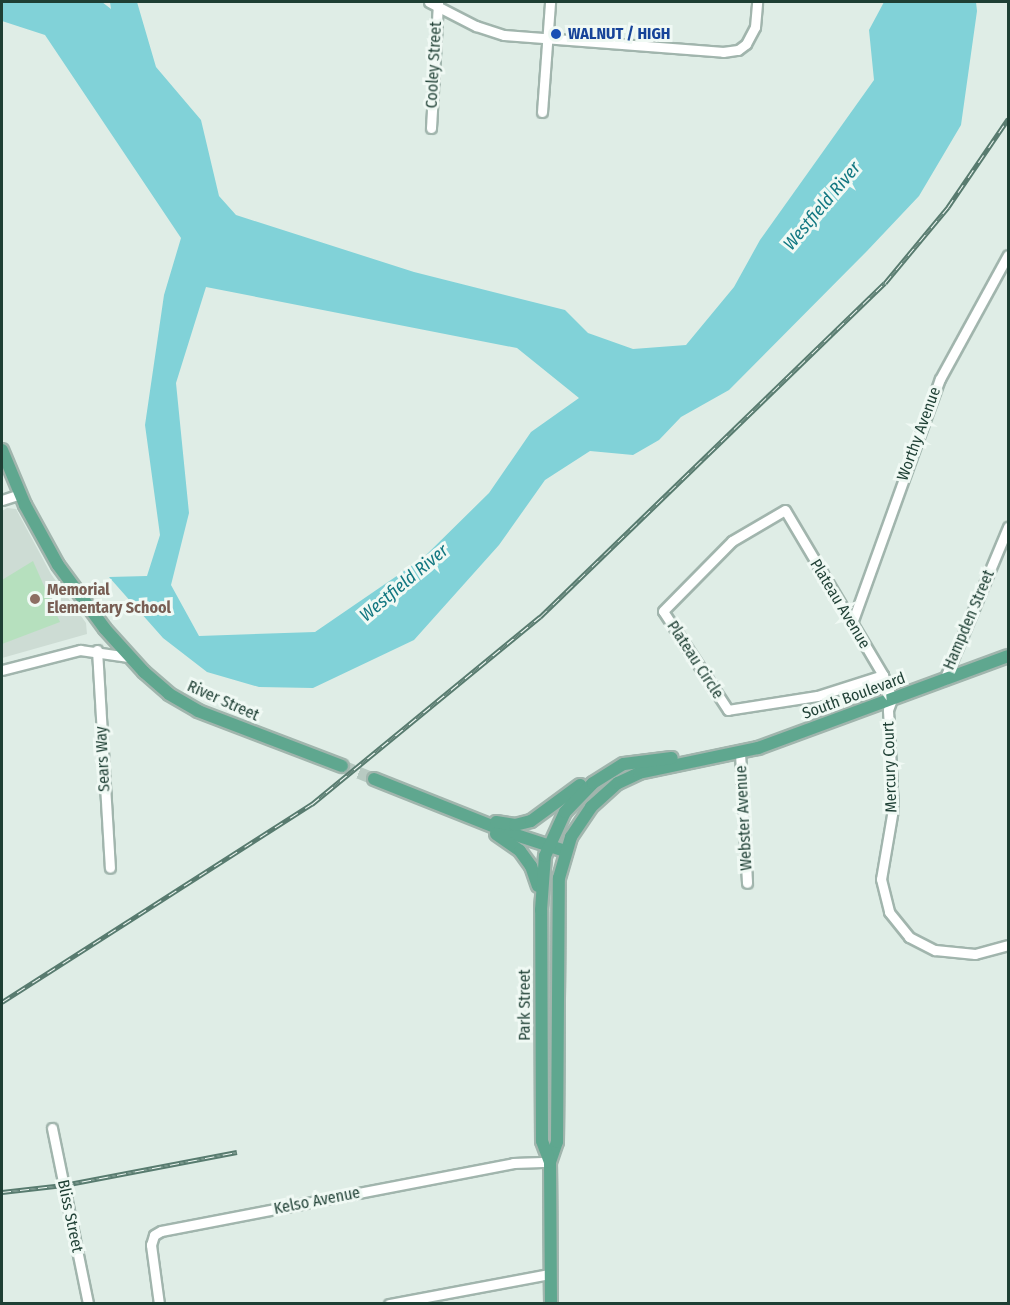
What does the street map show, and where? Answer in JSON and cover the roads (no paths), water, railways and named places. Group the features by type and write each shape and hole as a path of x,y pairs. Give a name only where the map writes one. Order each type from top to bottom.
{"main road":[{"name":"River Street","path":"2,450 20,494 58,565 128,657 183,703 342,766"},
{"name":"South Boulevard","path":"566,851 586,812 618,783 647,770 740,753 1008,656"},
{"name":"South Boulevard","path":"624,764 709,758"},
{"path":"470,817 506,824 525,823 594,776 624,764"},
{"path":"548,847 578,797 624,764"},
{"path":"375,779 548,847 566,851"},
{"path":"470,817 520,851 536,876 541,910"},
{"name":"Park Street","path":"548,847 541,910 542,1141 550,1162"},
{"name":"Park Street","path":"551,1304 550,1162 557,1142 558,903 566,851"}],"street":[{"path":"542,112 550,2"},
{"path":"435,3 492,33 723,52 744,46 755,27 757,2"},
{"name":"Cooley Street","path":"430,128 435,3"},
{"name":"Worthy Avenue","path":"852,624 940,379 1008,255"},
{"path":"2,500 20,494"},
{"name":"Plateau Avenue","path":"785,510 883,675 892,699"},
{"name":"Plateau Circle","path":"785,510 732,541 663,611 728,710 817,696 883,675"},
{"name":"Hampden Street","path":"944,680 1008,527"},
{"path":"2,670 71,651 97,650 128,657"},
{"name":"Sears Way","path":"97,650 110,868"},
{"name":"Mercury Court","path":"892,699 888,710 893,809 881,879 886,908 905,933 936,950 975,954 1008,945"},
{"name":"Webster Avenue","path":"740,753 747,884"},
{"name":"Bliss Street","path":"52,1128 88,1304"},
{"name":"Kelso Avenue","path":"159,1304 151,1245 154,1235 161,1231 513,1163 550,1162"},
{"path":"389,1304 550,1274"}],"water":[{"name":"Westfield River","path":"2,2 102,2 111,9 110,2 137,2 156,67 201,120 219,196 236,215 414,272 565,310 588,333 633,349 686,345 734,287 760,240 874,80 869,30 884,2 976,2 977,11 961,125 919,196 867,251 729,390 681,417 659,440 633,455 590,451 545,480 499,545 414,640 313,688 259,687 207,672 163,638 109,577 147,576 160,535 145,425 164,295 181,238 45,35 2,21","holes":["206,287 517,348 579,398 531,432 489,493 423,558 315,632 199,636 171,585 189,513 176,383"]}],"tunnel":[{"path":"342,766 374,779"}],"railway":[{"path":"2,1002 312,804 540,617 885,283 948,207 1008,119"},
{"path":"2,1192 64,1185 237,1152"}],"place":[{"name":"WALNUT / HIGH","path":"556,34"},
{"name":"Memorial Elementary School","path":"35,599"}]}
